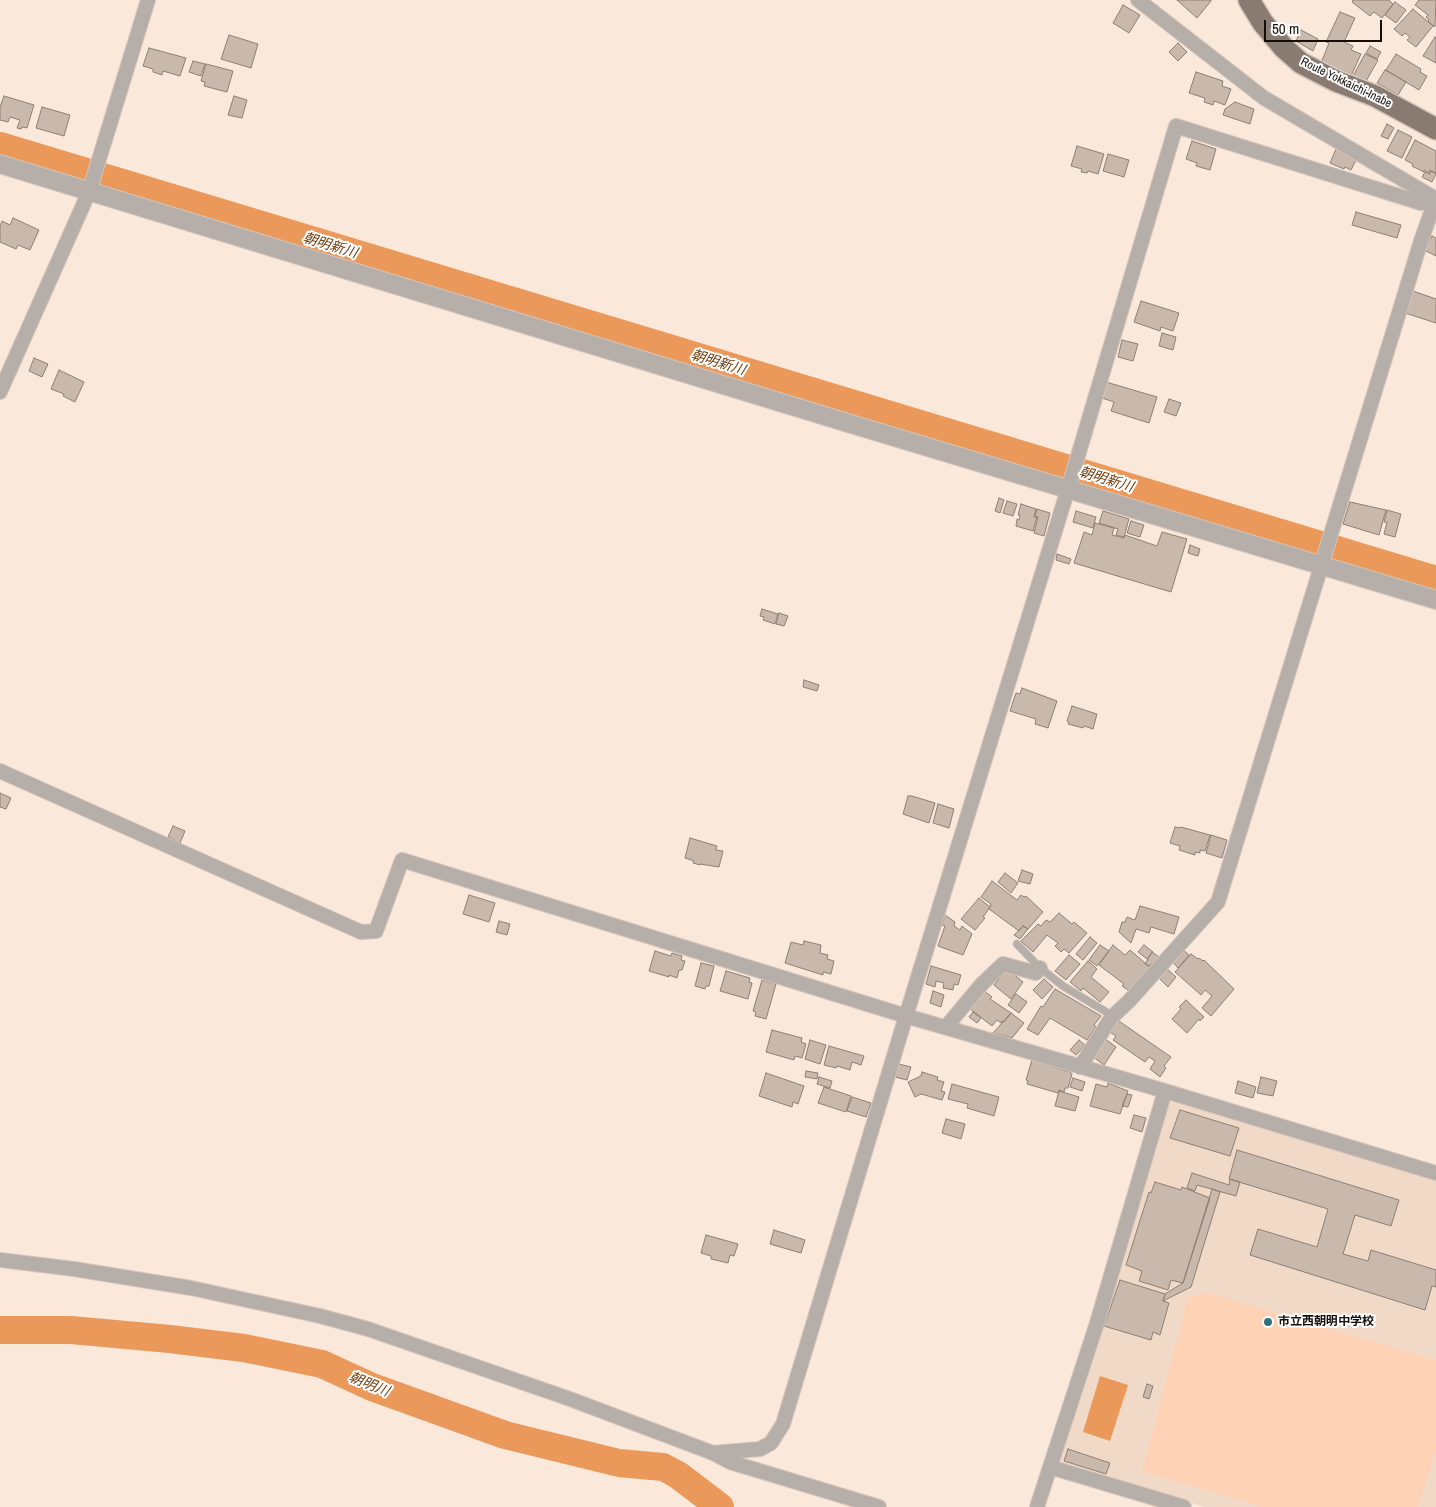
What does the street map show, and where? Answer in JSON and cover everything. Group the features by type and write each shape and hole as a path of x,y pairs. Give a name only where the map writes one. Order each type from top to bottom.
{"main road":[{"name":"Route Yokkaichi-Inabe","path":"1249,0 1263,23 1284,48 1301,63 1336,81 1375,96 1436,129"}],"street":[{"path":"0,392 91,186 148,0"},
{"path":"1138,0 1264,98 1436,198"},
{"path":"713,1453 760,1449 771,1443 783,1424 1176,126 1421,203 1436,198"},
{"path":"0,164 91,186 1071,476 1324,560 1436,600"},
{"path":"1080,1067 1113,1016 1136,994 1218,902 1421,241 1436,198"},
{"path":"0,771 361,932 376,931 402,860 906,1016 1165,1091 1436,1173"},
{"path":"946,1028 982,984 1003,964 1036,974 1040,968"},
{"path":"1037,1507 1097,1323 1165,1091"},
{"path":"0,1260 74,1269 191,1288 320,1316 368,1329 570,1399 713,1453 730,1462 879,1507"},
{"path":"1050,1467 1184,1507"}],"lane":[{"path":"1017,944 1040,968 1063,986 1113,1016"}],"shaded area":[{"name":"市立西朝明中学校","path":"1168,1100 1436,1181 1436,1507 1206,1507 1057,1463"},
{"path":"1206,1292 1436,1360 1436,1449 1418,1507 1265,1507 1142,1472 1188,1298"},
{"path":"1100,1376 1128,1385 1110,1441 1083,1432"}],"building":[{"path":"1177,0 1211,0 1211,1 1197,18"},
{"path":"1353,0 1389,0 1393,4 1382,18 1374,12 1370,16 1352,2"},
{"path":"1419,0 1436,0 1435,27 1428,21 1426,17 1428,15 1415,5"},
{"path":"1395,2 1406,10 1396,23 1385,15"},
{"path":"1123,5 1140,15 1129,33 1113,23"},
{"path":"1413,9 1433,26 1416,47 1407,40 1410,37 1405,33 1402,36 1394,29"},
{"path":"1340,12 1355,18 1344,42 1353,46 1351,50 1361,54 1351,76 1321,63 1329,43 1326,42"},
{"path":"1301,30 1318,39 1313,51 1296,41"},
{"path":"229,35 258,44 251,68 221,59"},
{"path":"1436,38 1436,63 1423,56"},
{"path":"1178,43 1187,52 1178,61 1169,52"},
{"path":"1370,46 1381,52 1377,59 1366,53"},
{"path":"149,48 186,58 180,76 163,71 162,75 153,72 153,69 143,66"},
{"path":"1365,54 1378,60 1365,83 1353,76"},
{"path":"1396,54 1421,69 1420,72 1427,76 1419,90 1386,70"},
{"path":"193,61 205,64 201,76 189,72"},
{"path":"206,64 233,71 227,92 204,86 205,82 201,81"},
{"path":"1385,70 1406,82 1398,95 1377,83"},
{"path":"1196,72 1223,81 1222,86 1231,89 1225,105 1214,101 1213,105 1204,102 1205,98 1189,93"},
{"path":"4,96 34,105 27,128 17,128 20,120 10,117 8,122 0,120 0,107"},
{"path":"234,96 247,100 242,118 228,115"},
{"path":"1235,102 1254,109 1250,124 1223,115 1225,109"},
{"path":"42,107 70,115 64,136 36,128"},
{"path":"1387,124 1394,128 1388,139 1381,136"},
{"path":"1398,130 1412,137 1402,158 1387,151"},
{"path":"1415,140 1436,151 1436,173 1430,170 1429,173 1424,170 1424,172 1405,160"},
{"path":"1192,141 1216,149 1210,170 1196,166 1197,163 1186,159"},
{"path":"1077,146 1104,154 1098,174 1088,171 1087,173 1081,172 1082,169 1071,166"},
{"path":"1336,149 1357,158 1351,170 1330,163"},
{"path":"1108,154 1129,160 1124,177 1103,171"},
{"path":"1431,171 1436,174 1432,182 1422,177 1425,172 1430,174"},
{"path":"1356,212 1401,225 1397,238 1352,225"},
{"path":"13,218 39,230 30,250 18,245 16,249 0,242 0,226 2,221 10,225"},
{"path":"1432,236 1436,238 1436,256 1424,250"},
{"path":"1413,291 1436,299 1436,323 1405,313"},
{"path":"1141,301 1179,313 1173,331 1161,327 1160,331 1134,322"},
{"path":"1162,333 1176,337 1173,350 1159,346"},
{"path":"1122,340 1138,344 1133,361 1118,357"},
{"path":"34,358 48,364 42,377 29,371"},
{"path":"59,370 84,382 75,402 63,396 64,394 51,389"},
{"path":"1106,382 1157,397 1149,423 1111,411 1114,402 1102,398"},
{"path":"1169,399 1181,403 1176,416 1164,412"},
{"path":"999,498 1004,500 1000,513 995,511"},
{"path":"1007,501 1017,504 1013,516 1003,513"},
{"path":"1350,502 1386,510 1379,535 1343,524"},
{"path":"1021,504 1036,509 1034,517 1037,517 1033,531 1016,526 1017,519 1019,520 1020,515 1018,515"},
{"path":"1037,509 1050,513 1044,536 1034,533 1038,517 1035,516"},
{"path":"1387,510 1401,514 1395,537 1384,534"},
{"path":"1076,511 1096,517 1093,528 1073,522"},
{"path":"1103,511 1129,519 1124,537 1116,535 1118,529 1099,523"},
{"path":"1131,521 1144,525 1140,537 1127,533"},
{"path":"1095,523 1114,528 1112,535 1124,538 1125,535 1157,546 1162,532 1187,539 1171,592 1074,563 1084,532 1092,535"},
{"path":"1190,545 1200,549 1198,556 1188,553"},
{"path":"1057,554 1071,559 1069,564 1056,560"},
{"path":"762,609 778,614 775,624 763,620 764,617 760,616"},
{"path":"779,613 788,616 784,626 776,624"},
{"path":"804,680 819,685 817,691 803,687"},
{"path":"1022,688 1057,701 1048,728 1035,724 1036,719 1010,711 1016,693 1020,694"},
{"path":"1072,706 1097,714 1093,729 1068,724 1069,722 1067,721"},
{"path":"0,793 11,798 6,809 0,807"},
{"path":"908,796 935,803 929,823 903,814"},
{"path":"938,804 954,809 949,828 933,823"},
{"path":"173,826 185,831 180,843 168,837"},
{"path":"1175,827 1210,835 1205,851 1195,852 1195,855 1179,850 1180,846 1170,843"},
{"path":"1211,835 1227,840 1222,858 1206,853"},
{"path":"690,838 717,846 716,850 723,851 719,867 700,865 685,858"},
{"path":"1022,870 1033,874 1030,884 1018,881"},
{"path":"1005,873 1018,883 1011,893 998,882"},
{"path":"992,881 1017,900 1021,895 1026,896 1043,912 1028,929 1023,926 1019,931 989,909 991,904 981,897"},
{"path":"469,895 495,903 489,922 463,914"},
{"path":"979,898 990,907 983,917 985,918 975,930 961,919"},
{"path":"1140,906 1179,917 1174,934 1151,927 1149,933 1136,929 1131,943 1119,932 1122,922 1125,922 1127,917 1135,920"},
{"path":"1059,913 1087,933 1069,953 1064,949 1061,952 1055,946 1058,943 1047,935 1033,952 1021,941 1038,924 1041,926 1046,920 1050,922"},
{"path":"945,915 955,922 954,926 960,930 962,926 972,934 963,955 938,946 945,926 942,925"},
{"path":"499,921 510,924 507,935 496,932"},
{"path":"1023,926 1028,929 1020,939 1014,935"},
{"path":"1090,937 1097,943 1083,960 1076,954"},
{"path":"804,941 821,945 820,953 828,955 827,959 834,961 831,974 823,972 823,975 785,963 791,942 803,945"},
{"path":"1100,945 1109,951 1097,966 1089,960"},
{"path":"1113,945 1125,955 1130,950 1152,969 1131,992 1122,986 1124,984 1099,965"},
{"path":"1144,945 1153,952 1147,959 1138,952"},
{"path":"1182,949 1189,955 1178,968 1172,961"},
{"path":"655,951 671,956 672,953 682,956 681,960 685,961 682,970 679,970 677,978 649,971"},
{"path":"1152,952 1162,959 1155,968 1151,964 1149,966 1145,964"},
{"path":"1191,954 1198,959 1204,960 1234,989 1211,1016 1202,1008 1212,996 1205,990 1201,995 1175,972"},
{"path":"1069,955 1080,964 1066,980 1055,971"},
{"path":"1088,961 1097,969 1091,977 1109,992 1100,1002 1083,988 1081,991 1070,982"},
{"path":"701,963 714,966 709,986 706,986 705,989 695,986"},
{"path":"931,966 961,975 958,985 954,984 953,990 943,988 944,983 936,981 935,987 926,984"},
{"path":"1166,968 1176,977 1168,987 1158,977"},
{"path":"1007,969 1023,982 1011,999 994,985"},
{"path":"726,971 750,978 749,982 752,983 748,999 720,991"},
{"path":"1044,979 1053,987 1042,999 1033,990"},
{"path":"762,980 776,984 766,1019 755,1016 756,1012 753,1011"},
{"path":"1055,989 1101,1016 1094,1025 1096,1027 1087,1040 1050,1018 1038,1035 1027,1029 1041,1006 1043,1007"},
{"path":"983,990 992,997 990,999 1011,1013 1004,1022 1002,1021 1001,1023 997,1020 992,1026 969,1008"},
{"path":"933,991 944,995 941,1007 930,1003"},
{"path":"1016,994 1027,1002 1019,1013 1008,1005"},
{"path":"1186,1000 1204,1017 1200,1021 1199,1019 1187,1033 1172,1019"},
{"path":"973,1012 981,1018 977,1023 969,1017"},
{"path":"1011,1013 1024,1023 1012,1038 993,1033"},
{"path":"1116,1019 1171,1057 1164,1066 1166,1068 1160,1077 1150,1069 1155,1061 1149,1057 1145,1062 1113,1040 1116,1036 1108,1031"},
{"path":"772,1030 802,1038 801,1042 806,1044 802,1058 795,1056 794,1060 766,1052"},
{"path":"1104,1038 1116,1047 1104,1065 1092,1056"},
{"path":"810,1040 826,1045 820,1064 805,1059"},
{"path":"1079,1040 1085,1045 1076,1055 1070,1050"},
{"path":"829,1046 864,1056 861,1065 852,1062 850,1070 824,1065"},
{"path":"1032,1060 1070,1072 1072,1074 1068,1088 1065,1088 1064,1092 1059,1090 1058,1093 1027,1084 1028,1081 1026,1080"},
{"path":"899,1064 911,1067 907,1080 895,1077"},
{"path":"806,1071 818,1073 817,1079 805,1077"},
{"path":"922,1072 938,1077 937,1080 944,1082 941,1091 945,1092 942,1100 921,1094 915,1097 908,1082 921,1076"},
{"path":"766,1073 804,1086 798,1104 793,1102 792,1107 759,1096"},
{"path":"819,1077 832,1081 830,1088 817,1084"},
{"path":"1261,1077 1277,1081 1273,1096 1257,1093"},
{"path":"1073,1078 1085,1082 1082,1091 1070,1087"},
{"path":"1238,1081 1256,1087 1253,1098 1235,1093"},
{"path":"1108,1083 1128,1091 1120,1114 1090,1106 1096,1084 1107,1087"},
{"path":"952,1084 999,1097 994,1116 967,1108 968,1104 948,1099"},
{"path":"824,1087 851,1096 846,1112 818,1103"},
{"path":"1059,1091 1079,1097 1075,1111 1055,1106"},
{"path":"1127,1094 1132,1095 1128,1107 1122,1106"},
{"path":"852,1097 871,1103 866,1117 847,1111"},
{"path":"1180,1110 1239,1128 1230,1156 1170,1138"},
{"path":"1134,1115 1146,1118 1142,1132 1130,1128"},
{"path":"946,1119 965,1124 961,1139 942,1133"},
{"path":"1237,1150 1399,1200 1391,1226 1355,1215 1343,1254 1368,1261 1371,1250 1436,1270 1436,1287 1432,1286 1425,1310 1250,1255 1258,1229 1317,1247 1328,1209 1229,1179"},
{"path":"1192,1173 1229,1185 1230,1179 1240,1182 1236,1196 1197,1185 1195,1191 1187,1188"},
{"path":"1155,1182 1181,1190 1182,1187 1210,1198 1183,1283 1171,1280 1168,1290 1139,1281 1142,1271 1126,1265 1149,1192 1151,1193"},
{"path":"1212,1189 1220,1192 1191,1287 1163,1301 1165,1294 1183,1283"},
{"path":"774,1230 805,1240 801,1253 770,1244"},
{"path":"706,1235 738,1244 734,1256 730,1255 728,1263 711,1259 711,1256 701,1253"},
{"path":"1120,1280 1165,1294 1163,1301 1169,1303 1160,1335 1153,1332 1151,1340 1104,1326"},
{"path":"1147,1384 1153,1386 1149,1399 1143,1397"},
{"path":"1068,1449 1110,1463 1106,1474 1064,1461"}],"waterway":[{"name":"朝明新川","path":"0,146 1436,580"},
{"name":"朝明川","path":"0,1330 71,1330 170,1339 244,1348 322,1364 372,1387 505,1435 619,1463 663,1467 678,1475 720,1507"}],"place":[{"name":"市立西朝明中学校","path":"1268,1322"}]}
